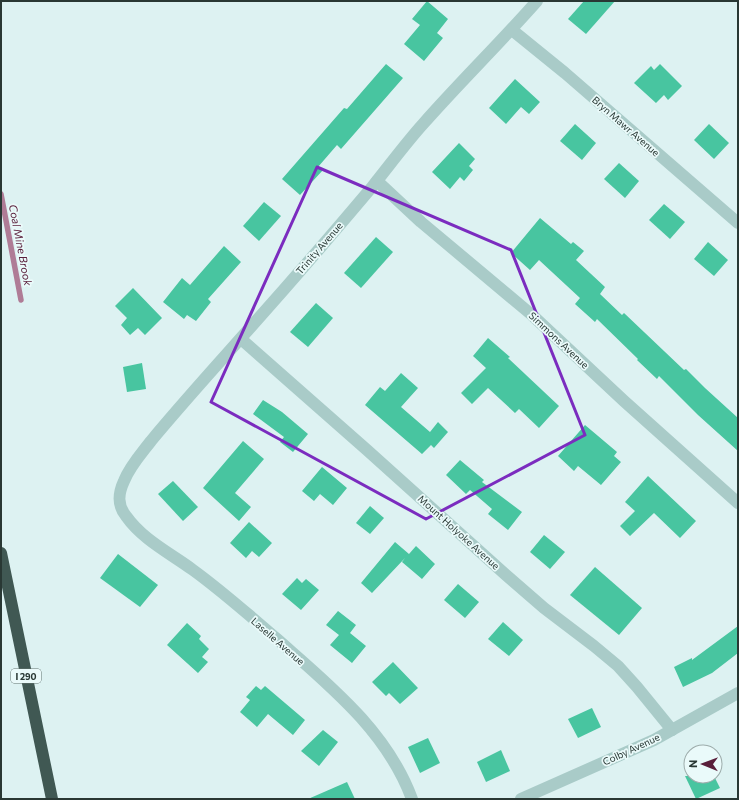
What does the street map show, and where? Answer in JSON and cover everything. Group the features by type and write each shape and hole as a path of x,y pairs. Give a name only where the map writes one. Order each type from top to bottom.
{"highway":[{"name":"I 290","path":"1,553 52,799"}],"street":[{"name":"Trinity Avenue","path":"119,506 121,488 130,469 175,413 377,181 421,126 512,30 537,1"},
{"name":"Bryn Mawr Avenue","path":"512,30 565,73 738,224"},
{"name":"Simmons Avenue","path":"377,181 421,222 532,315 624,401 738,503"},
{"name":"Mount Holyoke Avenue","path":"241,339 511,580 618,666 672,730"},
{"name":"Laselle Avenue","path":"119,506 128,519 147,539 194,570 302,661 354,709 390,756 412,799"},
{"name":"Colby Avenue","path":"520,799 642,745 738,693"}],"highlighted area":[{"path":"317,167 511,250 585,435 426,519 211,402"}],"building":[{"path":"427,1 448,19 437,33 443,38 424,61 404,44 420,25 412,19"},
{"path":"584,1 615,1 586,34 568,19"},
{"path":"386,64 403,78 341,149 337,145 318,167 323,170 300,195 282,179 344,108 347,109"},
{"path":"660,64 682,86 668,100 664,95 656,103 634,83 651,66 654,70"},
{"path":"515,79 540,102 529,114 521,107 506,124 489,108"},
{"path":"575,124 596,143 582,160 560,141"},
{"path":"709,124 729,143 714,159 694,140"},
{"path":"459,143 475,159 469,166 473,170 464,181 460,177 450,189 432,172"},
{"path":"619,163 639,181 625,198 604,179"},
{"path":"264,202 281,216 259,241 243,226"},
{"path":"664,204 685,222 670,239 649,220"},
{"path":"540,218 571,244 573,242 584,251 576,260 605,287 600,294 622,315 624,313 684,370 686,369 738,418 738,451 698,415 659,376 657,379 597,319 595,322 575,304 580,298 539,260 530,270 511,253"},
{"path":"376,237 393,252 361,288 344,273"},
{"path":"708,242 728,260 714,276 694,259"},
{"path":"224,246 241,262 208,299 211,302 196,321 187,315 184,319 163,302 182,278 190,285"},
{"path":"133,288 162,318 145,335 138,328 130,335 121,325 127,318 115,306"},
{"path":"316,303 333,318 308,347 290,332"},
{"path":"488,338 510,357 508,358 559,406 539,428 519,409 515,413 488,388 472,404 461,393 486,368 473,356"},
{"path":"142,363 146,389 127,392 123,367"},
{"path":"401,373 418,388 401,407 430,432 438,422 448,432 434,448 431,445 422,454 365,405 380,387 385,391"},
{"path":"263,400 282,412 308,434 293,452 280,442 284,437 253,414"},
{"path":"585,425 617,452 614,456 621,462 601,485 578,466 574,471 558,456"},
{"path":"243,441 264,459 235,493 251,507 239,521 203,488"},
{"path":"460,460 484,480 482,482 522,512 508,530 488,514 492,509 470,490 466,494 446,475"},
{"path":"322,467 347,488 333,505 320,494 314,501 302,491"},
{"path":"648,476 696,521 680,538 654,513 630,536 620,526 635,511 625,502"},
{"path":"173,481 198,507 183,521 158,494"},
{"path":"370,506 384,518 370,534 356,523"},
{"path":"249,522 272,543 259,557 252,551 246,558 230,543"},
{"path":"544,535 565,552 550,569 530,552"},
{"path":"395,542 409,554 416,546 435,564 422,579 402,562 405,558 372,593 361,583"},
{"path":"118,554 158,585 140,607 100,578"},
{"path":"595,567 642,608 619,635 570,595"},
{"path":"297,578 302,583 306,579 319,590 301,610 282,594"},
{"path":"458,584 479,602 465,618 444,600"},
{"path":"338,611 356,625 350,633 366,646 352,663 330,645 339,635 326,625"},
{"path":"503,622 523,640 509,656 488,639"},
{"path":"187,623 201,636 199,639 209,649 202,657 208,662 198,673 167,645"},
{"path":"738,626 738,653 712,673 683,687 674,667 692,658 692,660"},
{"path":"393,662 418,688 400,704 389,693 386,696 372,682"},
{"path":"256,686 261,690 265,686 305,720 293,735 268,714 257,727 240,712 250,700 246,697"},
{"path":"592,708 601,727 578,738 568,719"},
{"path":"323,730 338,742 319,766 301,751"},
{"path":"428,738 440,763 420,773 408,747"},
{"path":"501,750 510,771 486,782 477,762"},
{"path":"347,782 355,799 308,799"},
{"path":"689,784 718,784 720,788 696,799"}],"waterway":[{"name":"Coal Mine Brook","path":"1,194 21,300"}]}
